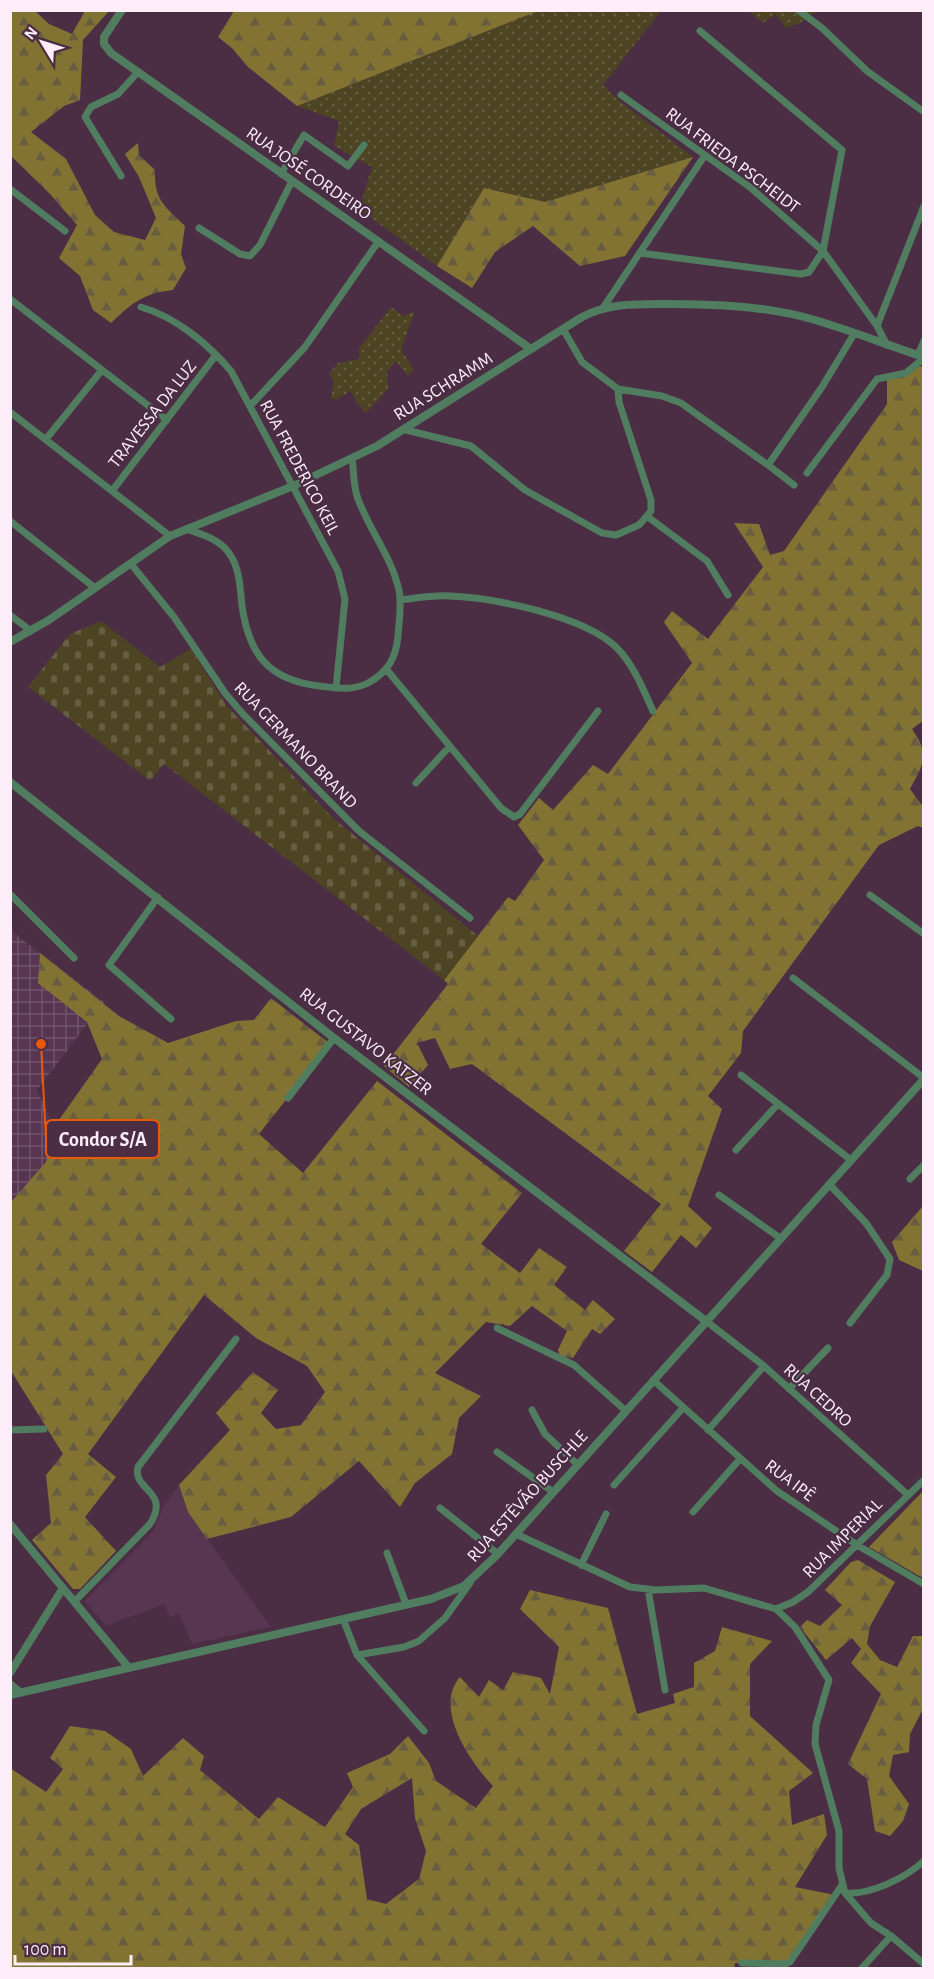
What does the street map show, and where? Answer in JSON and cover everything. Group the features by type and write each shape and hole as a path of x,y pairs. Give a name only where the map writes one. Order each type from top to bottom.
{"street":[{"name":"RUA JOSÉ CORDEIRO","path":"122,10 104,37 104,44 111,53 531,349"},
{"path":"798,10 822,28 867,71 924,112"},
{"path":"640,253 801,274 809,272 824,251 842,150 700,31"},
{"path":"121,176 86,117 91,107 118,94 138,72"},
{"name":"RUA FRIEDA PSCHEIDT","path":"621,95 751,188 824,251 877,326 887,345"},
{"path":"281,174 304,135 348,166 364,145"},
{"path":"603,308 705,155"},
{"path":"200,228 240,254 250,256 260,245 292,182"},
{"path":"10,189 65,231"},
{"path":"877,326 900,260 924,206"},
{"path":"251,405 305,347 378,242"},
{"path":"10,299 167,420"},
{"name":"RUA SCHRAMM","path":"10,642 31,631 170,536 293,486 406,430 563,329 603,308 637,304 731,306 799,316 922,357"},
{"name":"RUA FREDERICO KEIL","path":"141,307 166,316 216,355 231,371 338,571 345,590 336,688"},
{"path":"563,329 582,362 618,389 662,396 681,403 794,485"},
{"path":"768,465 822,387 854,334"},
{"path":"807,472 877,379 906,373 922,357 924,341"},
{"name":"TRAVESSA DA LUZ","path":"112,491 216,355"},
{"path":"46,439 102,370"},
{"path":"406,430 471,446 525,490 593,530 616,535 632,529 648,518 652,506 650,493 621,410 618,389"},
{"path":"10,412 170,536"},
{"path":"185,529 209,537 230,554 238,572 250,640 266,666 292,681 336,688 362,686 387,670 397,642 400,600 391,565 356,492 352,458"},
{"path":"648,518 707,561 728,595"},
{"path":"10,521 95,588"},
{"name":"RUA GERMANO BRAND","path":"131,564 174,617 225,693 253,726 359,831 470,918"},
{"path":"400,600 442,596 476,599 534,611 585,628 608,640 624,656 639,681 652,711"},
{"path":"10,615 31,631"},
{"path":"387,670 449,747 510,816 517,816 598,711"},
{"path":"416,783 449,747"},
{"name":"RUA GUSTAVO KATZER","path":"10,782 334,1038 706,1321"},
{"path":"10,894 74,958"},
{"path":"870,895 924,934"},
{"path":"158,897 109,965 171,1019"},
{"path":"793,978 924,1079"},
{"path":"288,1098 334,1038"},
{"path":"741,1075 851,1160"},
{"name":"RUA ESTÊVÃO BUSCHLE","path":"10,1695 406,1604 452,1592 474,1579 924,1079"},
{"path":"736,1150 778,1104"},
{"path":"910,1179 924,1165"},
{"path":"829,1184 861,1217 890,1259 887,1275 850,1323"},
{"path":"719,1195 780,1238"},
{"name":"RUA CEDRO","path":"706,1321 764,1366 907,1494"},
{"path":"496,1328 574,1365 626,1411"},
{"path":"75,1601 150,1524 158,1509 157,1503 138,1477 138,1467 236,1339"},
{"path":"789,1389 828,1348"},
{"path":"708,1430 764,1366"},
{"name":"RUA IPÊ","path":"653,1380 777,1491 857,1545 924,1584"},
{"path":"614,1485 683,1408"},
{"path":"532,1410 545,1434 578,1465"},
{"path":"12,1428 44,1429"},
{"path":"497,1452 554,1492"},
{"path":"693,1512 740,1459"},
{"name":"RUA IMPERIAL","path":"776,1609 800,1598 924,1480"},
{"path":"440,1508 498,1554"},
{"path":"581,1565 606,1514"},
{"path":"10,1524 129,1668"},
{"path":"516,1534 616,1582 648,1590 704,1588 776,1609 795,1627 829,1680 814,1738 839,1831 839,1868 845,1893 871,1923 891,1936 924,1964"},
{"path":"387,1553 406,1604"},
{"path":"357,1655 404,1647 419,1641 445,1618 474,1579"},
{"path":"10,1673 63,1588"},
{"path":"648,1590 665,1690"},
{"path":"344,1619 357,1655 424,1731"},
{"path":"10,1684 20,1692"},
{"path":"845,1893 873,1889 910,1871 924,1861"},
{"path":"742,1963 784,1964 790,1962 842,1885"},
{"path":"862,1968 891,1936"}],"shaded area":[{"path":"10,930 104,1002 37,1090 54,1127 46,1162 11,1202"},
{"path":"179,1485 188,1512 271,1627 192,1644 179,1614 170,1617 164,1604 106,1626 85,1601 153,1531 163,1507"}],"green space":[{"path":"10,11 35,11 49,24 72,34 85,11 109,11 83,40 80,100 64,106 31,132 66,159 95,215 114,232 145,240 156,218 139,177 125,154 138,143 139,155 155,170 156,189 162,202 185,226 181,254 186,268 173,290 146,296 111,323 93,310 80,276 59,258 77,225 49,193 11,156"},
{"path":"234,11 538,11 297,106 248,67 232,48 218,37"},
{"path":"538,11 661,11 603,85 621,102 693,157 545,202 484,188 437,266 359,209 372,167 334,146 339,121 297,106"},
{"path":"749,11 817,11 800,23 786,28 775,14 763,23"},
{"path":"693,157 625,256 580,266 533,226 495,252 472,288 437,266 484,188 545,202"},
{"path":"391,307 404,316 415,311 401,350 414,369 408,376 396,361 387,372 388,389 366,413 356,402 351,391 336,400 331,398 334,381 329,374 338,363 359,359 359,348"},
{"path":"920,366 923,367 924,720 912,729 921,746 923,759 910,789 923,807 923,828 918,826 879,845 743,1031 741,1053 708,1096 722,1109 688,1206 712,1228 696,1248 681,1235 652,1272 624,1251 661,1204 472,1064 450,1069 435,1038 417,1043 428,1065 409,1087 384,1066 448,984 444,980 508,897 515,901 544,860 518,825 539,798 553,810 593,765 608,774 692,663 664,622 672,611 708,639 763,567 734,523 759,524 770,555 784,551 887,404 887,379 902,378"},
{"path":"101,621 160,667 191,649 226,705 333,818 478,936 444,980 164,764 150,781 28,687 70,634"},
{"path":"40,953 119,1016 168,1043 236,1021 254,1020 271,998 330,1044 259,1134 303,1173 377,1081 522,1193 481,1244 520,1273 539,1248 567,1267 554,1285 585,1310 593,1300 615,1319 600,1334 592,1329 573,1358 560,1356 558,1350 567,1331 532,1306 510,1326 486,1322 435,1373 481,1396 459,1418 452,1454 415,1483 400,1507 359,1461 291,1517 207,1539 188,1512 179,1485 230,1430 216,1413 253,1372 278,1390 261,1413 276,1429 301,1425 325,1392 307,1366 256,1338 204,1295 88,1454 116,1477 85,1517 116,1551 80,1589 73,1589 32,1540 51,1523 46,1475 63,1454 11,1371 11,1202 46,1162 54,1127 102,1059 87,1022 38,983"},
{"path":"923,1206 923,1271 899,1260 892,1242"},
{"path":"923,1491 923,1578 869,1547"},
{"path":"858,1560 895,1582 870,1626 867,1644 880,1660 897,1667 913,1636 923,1636 923,1709 910,1734 909,1752 893,1755 889,1776 909,1804 903,1821 890,1836 875,1831 867,1779 848,1764 881,1694 851,1663 861,1649 852,1638 826,1660 800,1627 807,1620 820,1626 842,1605 825,1590 851,1562"},
{"path":"530,1590 608,1608 637,1714 675,1703 673,1694 694,1687 694,1663 715,1651 722,1627 772,1641 750,1664 750,1716 813,1773 789,1791 792,1825 824,1814 827,1835 795,1887 835,1895 785,1964 735,1963 734,1968 11,1968 10,1768 46,1792 63,1769 50,1758 70,1726 105,1731 131,1749 143,1776 183,1738 204,1756 200,1770 259,1819 278,1797 325,1827 353,1787 347,1773 390,1754 408,1736 429,1763 436,1781 476,1808 493,1786 474,1763 458,1734 451,1704 453,1690 460,1677 479,1697 489,1680 503,1690 513,1672 541,1678 550,1694 559,1647 520,1609","holes":["412,1778 415,1818 426,1851 419,1879 386,1904 367,1899 359,1845 345,1834 361,1809"]}],"place":[{"name":"Condor S/A","path":"41,1044"}]}
